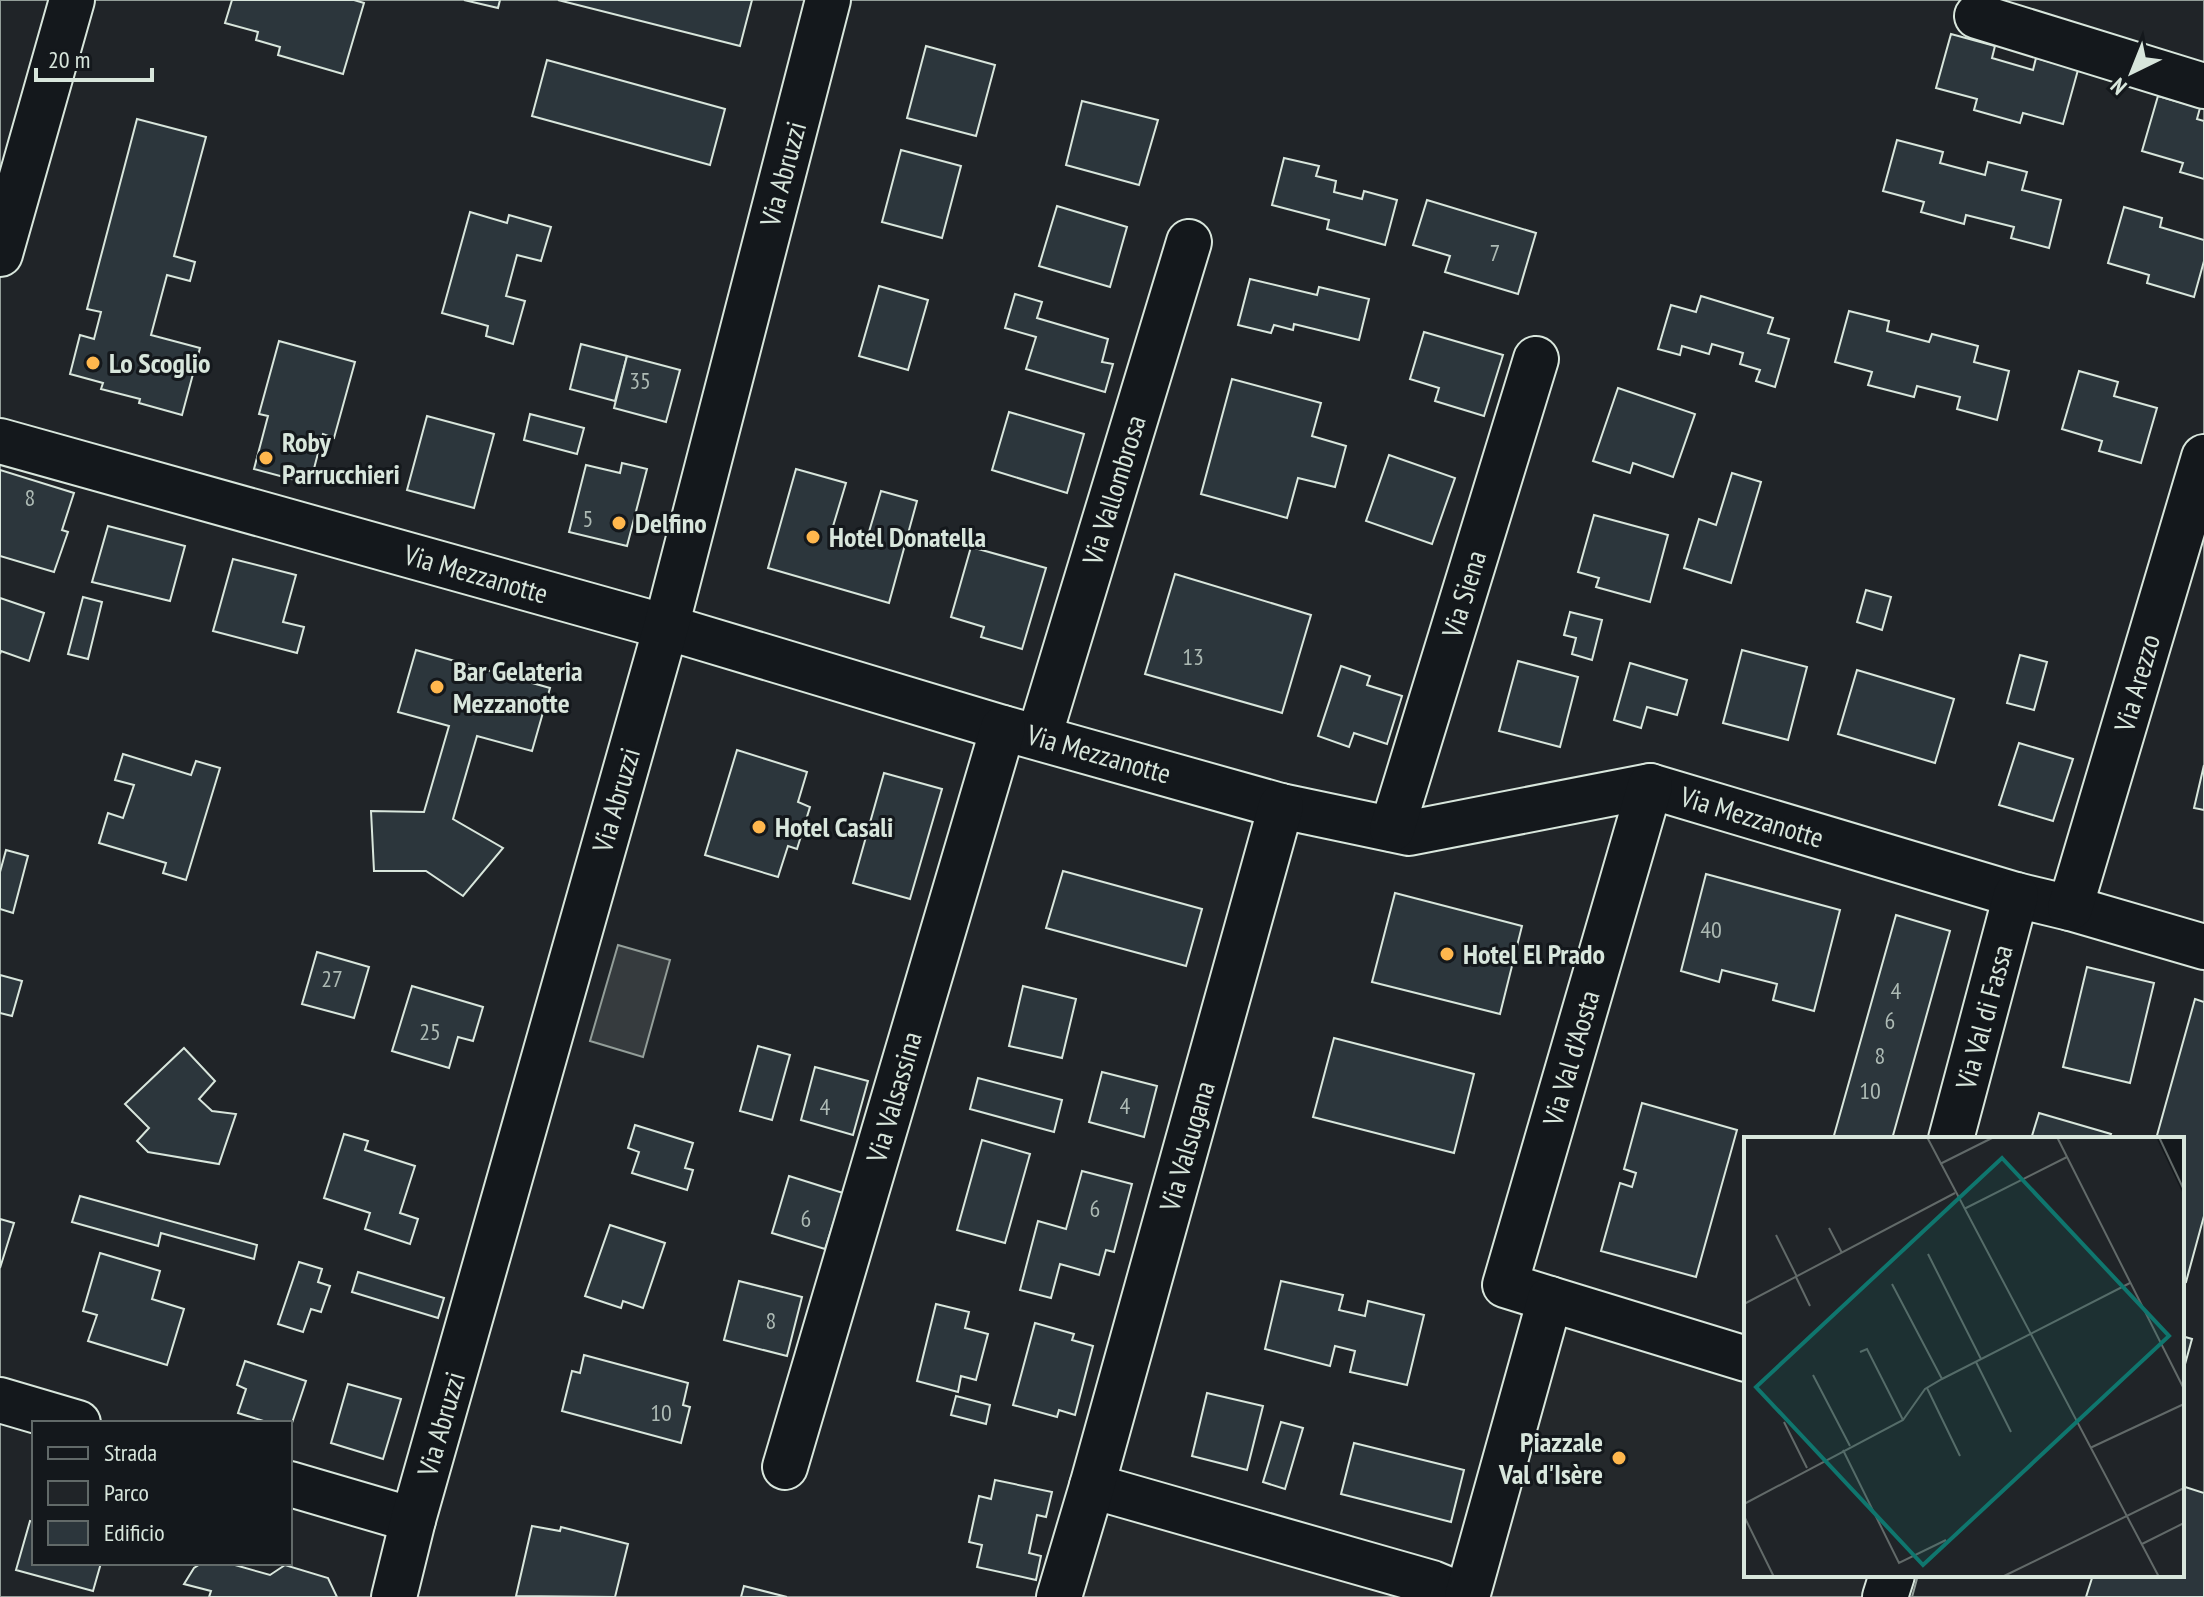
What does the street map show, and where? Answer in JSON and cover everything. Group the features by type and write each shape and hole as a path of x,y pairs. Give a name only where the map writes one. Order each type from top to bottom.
{"street":[{"path":"0,254 72,0"},
{"name":"Via Abruzzi","path":"394,1597 413,1520 666,627 828,0"},
{"path":"1977,16 2204,86"},
{"name":"Via Vallombrosa","path":"1021,732 1189,242"},
{"name":"Via Siena","path":"1392,829 1536,359"},
{"name":"Via Mezzanotte","path":"0,441 666,627 1281,806 1409,833 1650,786 2016,895 2204,947"},
{"name":"Via Arezzo","path":"2070,908 2204,457"},
{"name":"Via Valsassina","path":"785,1467 1021,732"},
{"name":"Via Val d'Aosta","path":"1550,1299 1505,1285 1650,786"},
{"name":"Via Valsugana","path":"1059,1597 1281,806"},
{"name":"Via Val di Fassa","path":"1952,1137 2016,895"},
{"path":"1092,1486 1448,1594 1550,1299 1744,1358"},
{"path":"0,1400 71,1421"},
{"path":"292,1485 413,1520"},
{"path":"1885,1597 1891,1577"}],"green space":[{"path":"0,0 2204,0 2204,1597 0,1597"}],"shaded area":[{"path":"618,945 670,960 643,1057 590,1041"},
{"name":"Piazzale Val d'Isère","path":"1542,1284 1744,1341 1744,1577 1917,1577 1912,1597 1451,1597"},
{"path":"1079,1461 1444,1597 1040,1597"}],"building":[{"path":"232,0 354,0 364,3 343,74 278,55 280,47 256,40 258,32 225,23"},
{"path":"464,0 500,0 498,8"},
{"path":"558,0 752,0 740,46"},
{"path":"1951,34 1995,46 1992,58 2033,70 2036,58 2078,70 2063,124 2023,113 2020,123 1974,110 1977,99 1936,88"},
{"path":"926,46 995,65 976,136 907,118"},
{"path":"547,60 725,109 710,165 532,116"},
{"path":"2158,96 2200,108 2197,119 2204,121 2204,179 2180,172 2183,163 2142,151"},
{"path":"1082,101 1158,120 1139,185 1066,165"},
{"path":"137,119 206,137 174,256 195,262 190,281 167,275 151,335 200,348 182,415 139,403 140,399 101,389 103,383 70,374 80,335 94,339 101,312 87,309"},
{"path":"1897,140 1943,152 1940,163 1985,175 1988,162 2027,172 2022,190 2061,200 2049,248 2011,238 2014,227 1966,215 1964,224 1921,212 1924,202 1883,191"},
{"path":"901,150 961,166 942,238 882,222"},
{"path":"1284,158 1319,166 1316,176 1336,181 1334,192 1362,199 1364,191 1397,200 1385,245 1327,229 1329,220 1272,205"},
{"path":"1427,200 1536,233 1518,294 1445,272 1450,256 1413,245"},
{"path":"1057,206 1127,227 1110,287 1039,266"},
{"path":"2124,207 2162,218 2160,227 2204,240 2204,261 2194,297 2147,283 2149,275 2108,263"},
{"path":"470,212 507,223 509,215 551,227 541,261 517,255 506,296 525,301 513,344 486,336 488,326 442,313"},
{"path":"1250,279 1317,295 1319,287 1369,299 1359,340 1294,324 1293,330 1274,325 1271,333 1238,325"},
{"path":"879,286 928,300 908,370 859,356"},
{"path":"1015,294 1042,302 1037,318 1108,339 1102,362 1113,364 1105,392 1026,369 1036,337 1005,328"},
{"path":"1701,296 1773,318 1768,333 1789,339 1775,387 1756,381 1760,370 1740,364 1743,353 1712,344 1709,354 1682,346 1680,355 1658,349 1671,305 1696,312"},
{"path":"1849,311 1889,321 1887,331 1929,342 1932,334 1978,346 1974,362 2009,371 1997,420 1957,409 1960,397 1917,386 1914,397 1868,385 1872,372 1835,362"},
{"path":"1424,332 1503,355 1484,416 1435,401 1439,388 1410,379"},
{"path":"279,341 355,362 334,438 323,434 310,484 254,469 268,416 259,414"},
{"path":"581,344 627,356 615,401 570,389"},
{"path":"627,356 680,370 666,422 614,408"},
{"path":"2079,371 2118,382 2114,396 2157,408 2141,463 2099,451 2102,441 2062,429"},
{"path":"1232,379 1321,403 1312,436 1346,446 1335,487 1298,478 1287,518 1201,494"},
{"path":"1618,388 1695,414 1673,477 1633,463 1630,473 1593,461"},
{"path":"1009,412 1084,434 1067,493 992,470"},
{"path":"530,414 584,428 577,454 524,440"},
{"path":"427,416 494,434 474,508 407,490"},
{"path":"1389,455 1455,478 1432,544 1366,521"},
{"path":"622,463 647,469 627,546 569,532 586,465 620,473"},
{"name":"Hotel Donatella","path":"796,469 846,483 831,533 866,542 881,491 917,501 889,603 768,568"},
{"path":"0,470 74,493 62,530 68,532 54,572 0,556"},
{"path":"1732,473 1761,482 1731,583 1684,568 1699,519 1716,525"},
{"path":"1594,515 1668,535 1650,602 1596,587 1599,578 1578,572"},
{"path":"108,526 185,546 170,601 92,582"},
{"path":"971,547 1046,568 1022,649 981,637 984,627 951,617"},
{"path":"233,559 296,575 283,622 304,627 297,653 213,631"},
{"path":"1175,574 1311,615 1282,713 1145,674"},
{"path":"1866,590 1891,597 1882,630 1857,622"},
{"path":"83,597 102,602 88,659 68,654"},
{"path":"0,598 44,613 29,661 1,651 0,654"},
{"path":"1570,612 1602,620 1592,660 1572,654 1576,638 1564,635"},
{"path":"416,650 550,688 532,751 477,736 453,819 503,848 463,896 426,871 374,871 371,811 424,812 449,726 398,712"},
{"path":"1742,650 1807,667 1788,740 1723,723"},
{"path":"2020,655 2047,662 2034,710 2007,703"},
{"path":"1518,661 1578,677 1560,747 1499,731"},
{"path":"1630,663 1687,680 1677,715 1647,707 1641,728 1614,720"},
{"path":"1341,666 1370,676 1367,685 1402,696 1387,744 1354,733 1349,747 1318,736"},
{"path":"1857,670 1954,699 1935,763 1838,734"},
{"path":"2019,743 2073,759 2053,821 1999,805"},
{"name":"Hotel Casali","path":"737,750 807,772 798,802 810,807 797,849 788,846 778,877 705,855"},
{"path":"123,754 191,775 196,761 220,768 186,880 163,873 166,863 99,843 108,813 123,818 134,785 115,780"},
{"path":"2204,765 2204,810 2194,808"},
{"path":"884,773 942,789 910,899 853,883"},
{"path":"6,850 28,856 13,913 0,909 0,872"},
{"path":"1063,871 1202,909 1186,966 1046,928"},
{"path":"1706,874 1840,910 1814,1011 1773,1000 1777,984 1722,970 1719,982 1681,971"},
{"name":"Hotel El Prado","path":"1395,893 1522,926 1500,1014 1372,982"},
{"path":"1896,915 1950,931 1893,1137 1834,1137"},
{"path":"317,952 369,967 354,1018 302,1004"},
{"path":"2087,967 2154,983 2130,1083 2063,1067"},
{"path":"0,975 22,981 12,1016 0,1013"},
{"path":"412,986 483,1007 473,1041 458,1037 449,1068 392,1051"},
{"path":"1023,986 1076,999 1062,1058 1009,1046"},
{"path":"2195,999 2204,1002 2204,1216 2186,1282 2184,1137 2157,1137"},
{"path":"1334,1038 1474,1074 1454,1153 1313,1117"},
{"path":"758,1046 790,1055 772,1120 740,1111"},
{"path":"184,1048 215,1081 199,1099 212,1111 236,1114 219,1164 148,1152 137,1141 149,1128 125,1104"},
{"path":"815,1067 868,1081 853,1135 801,1120"},
{"path":"1102,1072 1157,1086 1144,1137 1089,1122"},
{"path":"978,1078 1062,1100 1054,1132 970,1109"},
{"path":"1642,1103 1737,1130 1696,1277 1601,1251 1620,1183 1632,1187 1636,1173 1624,1169"},
{"path":"2039,1113 2111,1134 2110,1137 2032,1137"},
{"path":"635,1125 693,1143 685,1168 693,1170 687,1190 632,1173 639,1152 628,1148"},
{"path":"344,1134 368,1141 365,1150 415,1166 400,1213 418,1219 410,1244 365,1229 370,1213 324,1198"},
{"path":"982,1140 1030,1154 1005,1243 957,1230"},
{"path":"1082,1171 1132,1184 1114,1252 1106,1250 1099,1275 1060,1264 1051,1298 1020,1290 1038,1221 1066,1229"},
{"path":"789,1176 843,1193 825,1249 772,1233"},
{"path":"80,1196 257,1245 254,1259 161,1233 158,1246 72,1222"},
{"path":"0,1219 14,1223 0,1268"},
{"path":"610,1225 665,1243 643,1308 623,1301 621,1308 585,1296"},
{"path":"100,1253 160,1271 152,1299 184,1309 167,1365 88,1341 97,1315 83,1311"},
{"path":"299,1262 322,1269 318,1282 330,1286 321,1312 311,1309 303,1332 278,1324"},
{"path":"358,1272 444,1298 438,1318 352,1292"},
{"path":"739,1281 802,1297 787,1356 724,1340"},
{"path":"1281,1281 1343,1295 1339,1310 1365,1316 1368,1301 1424,1315 1407,1385 1350,1372 1355,1351 1335,1346 1330,1366 1265,1349"},
{"path":"936,1304 969,1312 965,1328 988,1334 976,1380 961,1376 958,1392 917,1381"},
{"path":"1035,1323 1074,1334 1072,1340 1093,1346 1075,1415 1059,1410 1057,1417 1013,1405"},
{"path":"2184,1337 2192,1339 2184,1368"},
{"path":"584,1355 688,1383 683,1405 690,1407 681,1443 562,1411 572,1371 580,1373"},
{"path":"245,1361 306,1381 292,1423 264,1421 238,1413 246,1389 237,1385"},
{"path":"348,1384 401,1399 383,1459 331,1443"},
{"path":"1207,1393 1263,1406 1247,1470 1192,1456"},
{"path":"956,1396 990,1405 986,1424 951,1415"},
{"path":"1281,1422 1303,1428 1285,1489 1263,1482"},
{"path":"1354,1443 1464,1470 1451,1522 1341,1494"},
{"path":"995,1480 1052,1492 1046,1517 1037,1515 1029,1553 1041,1556 1036,1580 977,1567 982,1545 969,1542 979,1496 991,1499"},
{"path":"2184,1487 2204,1493 2204,1597 2086,1597 2092,1577 2184,1577"},
{"path":"30,1521 32,1565 100,1565 93,1591 16,1570"},
{"path":"532,1526 560,1531 561,1527 628,1544 615,1597 516,1596"},
{"path":"199,1565 235,1565 270,1575 285,1565 328,1578 337,1597 209,1597 211,1591 184,1584"},
{"path":"744,1586 787,1597 741,1597"}],"place":[{"name":"Lo Scoglio","path":"93,363"},
{"name":"Roby Parrucchieri","path":"266,458"},
{"name":"Delfino","path":"619,523"},
{"name":"Hotel Donatella","path":"813,537"},
{"name":"Bar Gelateria Mezzanotte","path":"437,687"},
{"name":"Hotel Casali","path":"759,827"},
{"name":"Hotel El Prado","path":"1447,954"},
{"name":"Piazzale Val d'Isère","path":"1619,1458"}]}
